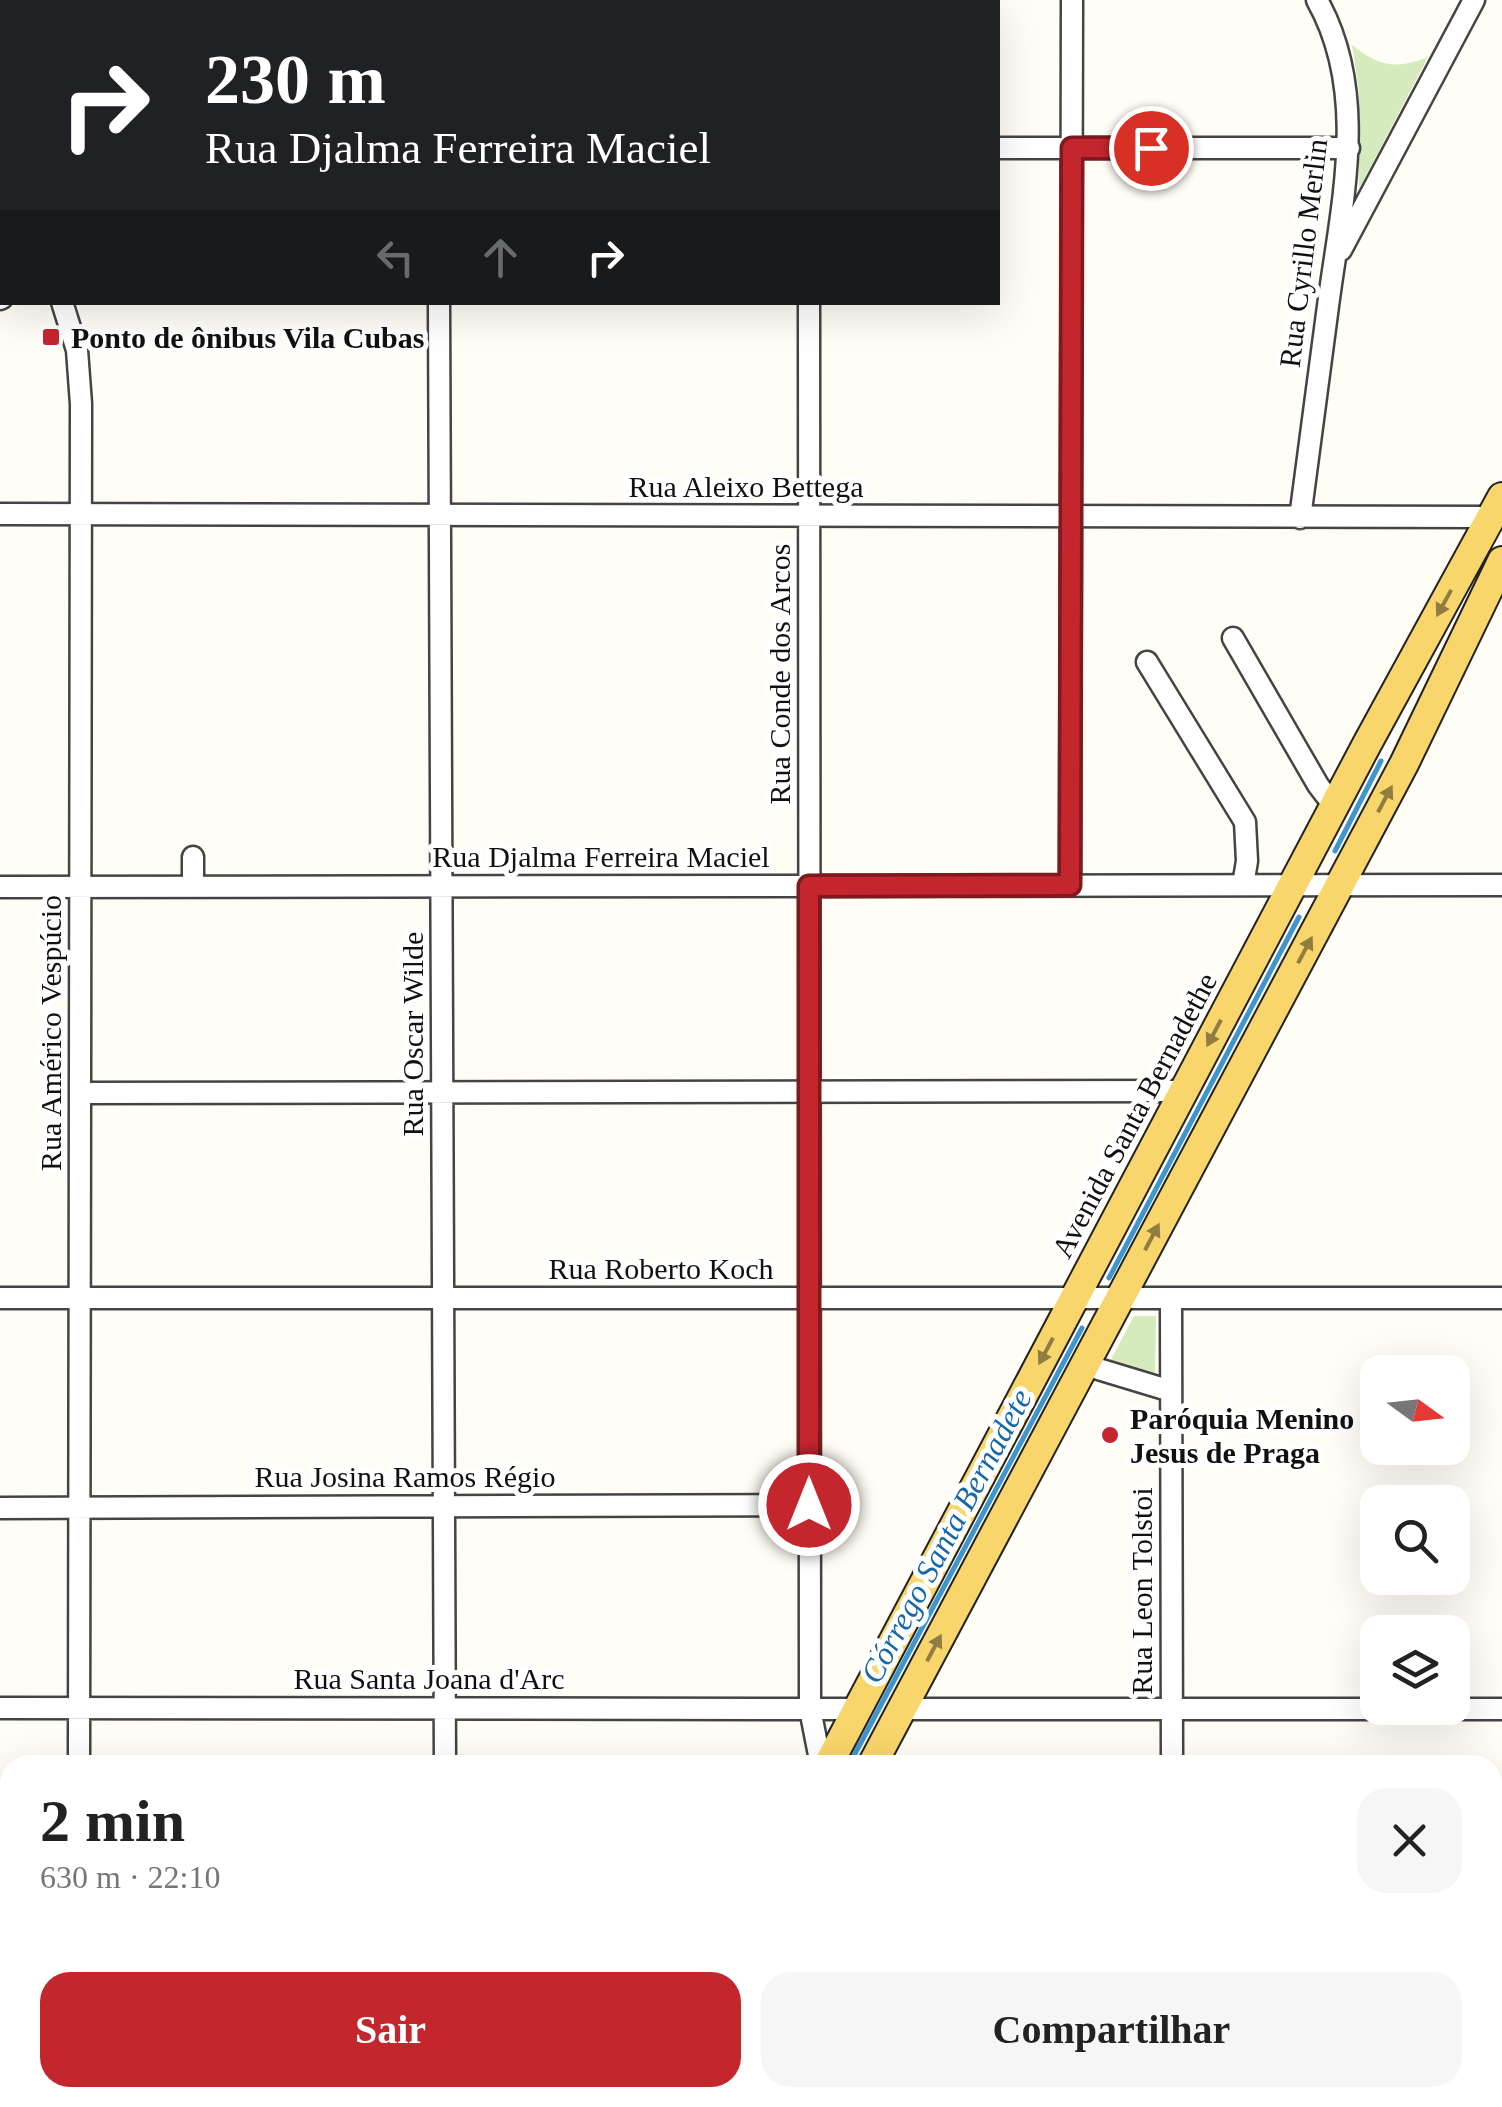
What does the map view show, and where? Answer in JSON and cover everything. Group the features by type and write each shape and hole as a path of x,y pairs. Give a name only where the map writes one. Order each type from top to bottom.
{"main road":[{"name":"Avenida Santa Bernadethe","path":"830,1755 1497,507"},
{"path":"877,1755 1494,593 1502,560"}],"street":[{"path":"1070,885 1072,0"},
{"name":"Rua Cyrillo Merlin","path":"1300,518 1349,148 1342,72 1317,0"},
{"path":"1334,264 1474,0"},
{"path":"1000,148 1349,148"},
{"name":"Rua Américo Vespúcio","path":"63,305 77,350 80,377 79,1755"},
{"name":"Rua Oscar Wilde","path":"438,305 446,1755"},
{"name":"Rua Conde dos Arcos","path":"809,305 810,1708 822,1755"},
{"name":"Rua Aleixo Bettega","path":"0,514 1300,518 1497,507"},
{"path":"1233,638 1318,786 1334,806"},
{"path":"1147,662 1245,822 1247,861 1243,885"},
{"path":"193,857 193,886"},
{"name":"Rua Djalma Ferreira Maciel","path":"0,887 1502,884"},
{"path":"80,1093 1184,1091"},
{"name":"Rua Roberto Koch","path":"0,1298 1502,1298"},
{"name":"Rua Leon Tolstoi","path":"1171,1298 1172,1755"},
{"path":"1085,1364 1171,1390"},
{"name":"Rua Josina Ramos Régio","path":"0,1508 809,1505"},
{"name":"Rua Santa Joana d'Arc","path":"0,1708 857,1708"},
{"path":"902,1709 1502,1709"}],"green space":[{"path":"1352,45 1370,58 1388,64 1406,64 1428,57 1359,189 1359,92"},
{"path":"1134,1316 1156,1316 1155,1376 1109,1363"}],"waterway":[{"name":"Córrego Santa Bernadete","path":"1335,851 1381,761"},
{"name":"Córrego Santa Bernadete","path":"1109,1278 1299,917"},
{"name":"Córrego Santa Bernadete","path":"854,1755 1082,1328"}],"place":[{"name":"Ponto de ônibus Vila Cubas","path":"51,337"},
{"name":"Paróquia Menino Jesus de Praga","path":"1110,1435"}],"route":[{"path":"809,1505 809,886 1070,885 1072,148 1151,148"}]}
